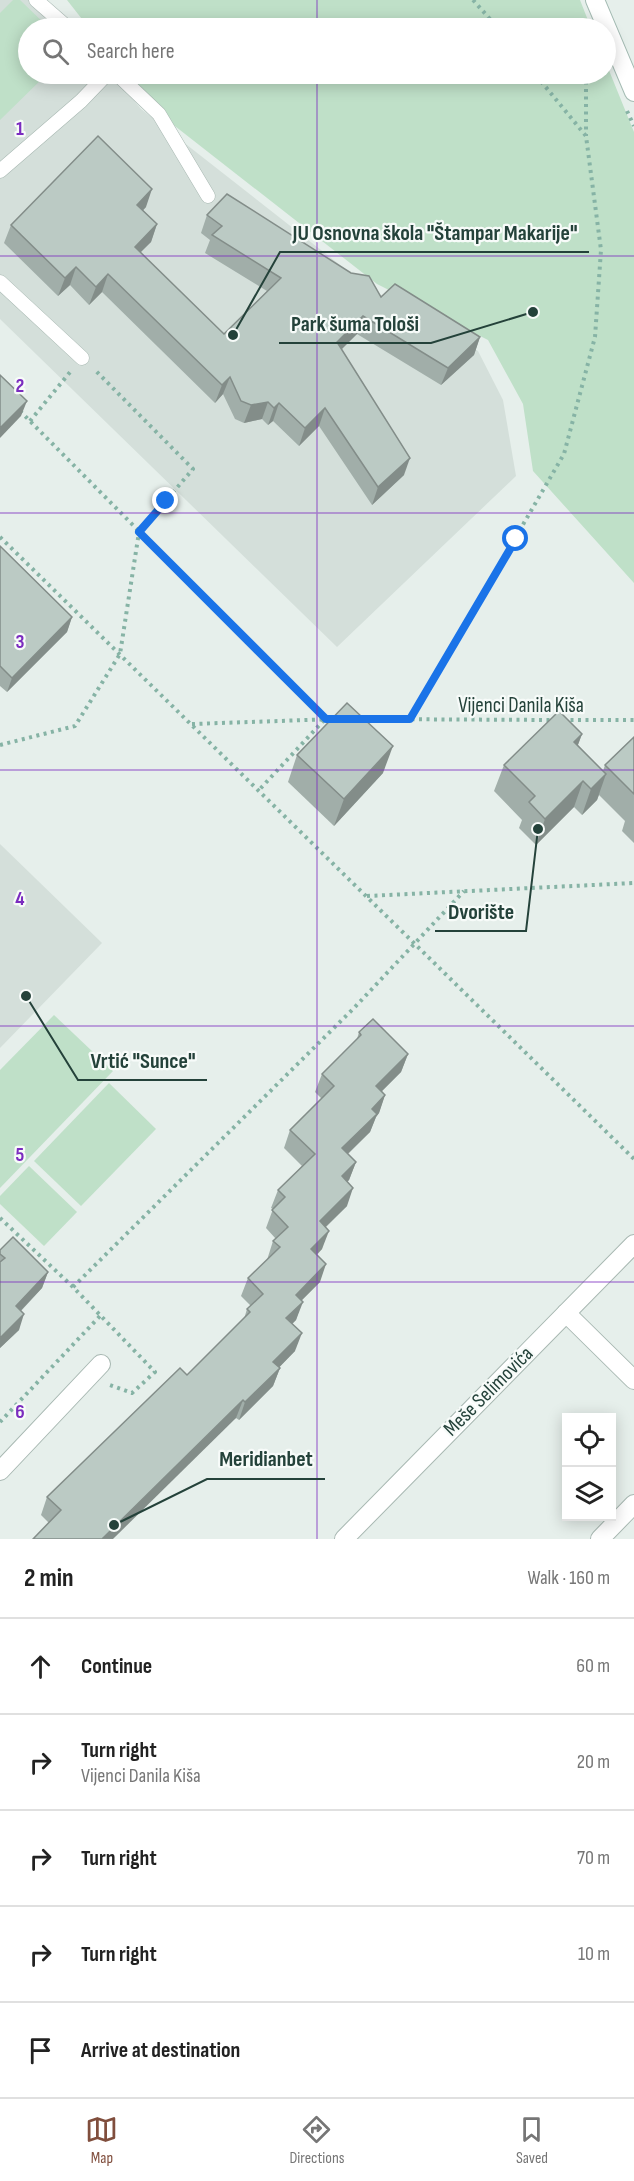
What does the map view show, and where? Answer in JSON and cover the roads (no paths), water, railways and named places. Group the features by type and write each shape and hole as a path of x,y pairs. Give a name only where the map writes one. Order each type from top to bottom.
{"street":[{"path":"595,0 603,18"},
{"path":"616,50 634,92"},
{"name":"Meše Selimovića","path":"344,1539 634,1244"},
{"path":"566,1313 634,1380"},
{"path":"0,1471 101,1364"},
{"path":"600,1539 634,1504"}],"lane":[{"path":"36,0 57,18"},
{"path":"0,171 97,84"},
{"path":"128,84 159,114 208,195"},
{"path":"0,282 82,358"}],"place":[{"name":"Park šuma Tološi","path":"533,312"},
{"name":"JU Osnovna škola \"Štampar Makarije\"","path":"233,335"},
{"name":"Dvorište","path":"538,829"},
{"name":"Vrtić \"Sunce\"","path":"26,996"},
{"name":"Meridianbet","path":"114,1525"}]}
